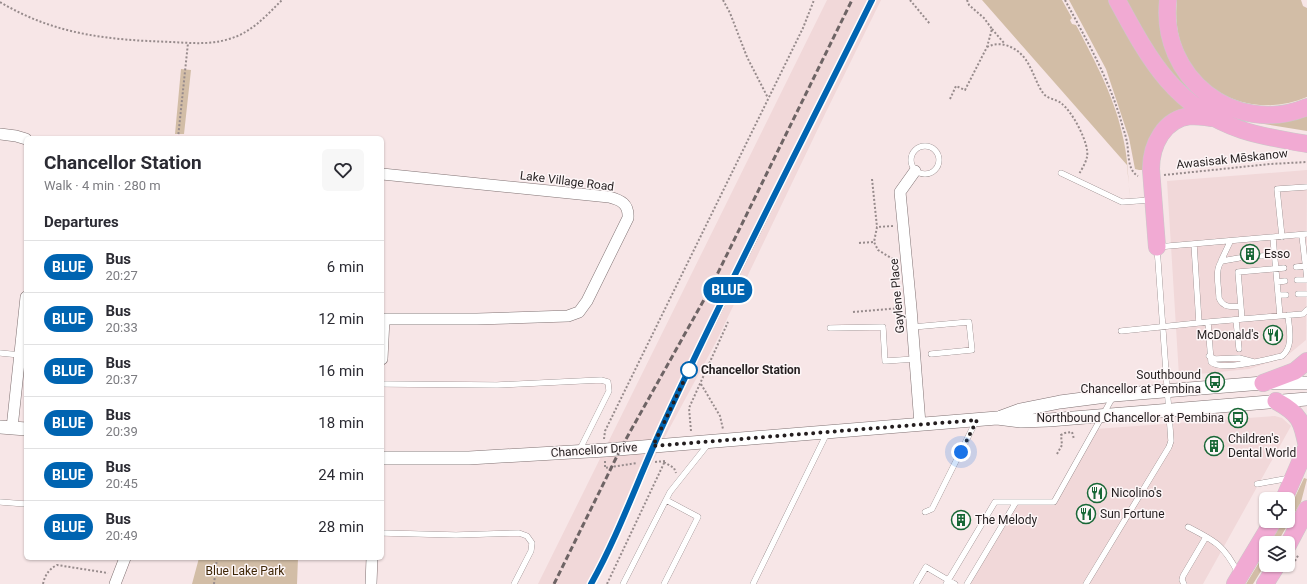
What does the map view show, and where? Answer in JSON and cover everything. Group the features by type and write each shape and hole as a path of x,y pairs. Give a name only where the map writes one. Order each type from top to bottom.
{"main road":[{"path":"1117,0 1164,78 1186,100 1216,119 1241,130 1254,134 1307,144"},
{"path":"1168,0 1168,28 1176,56 1189,76 1208,94 1219,102 1259,115 1286,113 1307,107"},
{"path":"1157,247 1151,169 1155,145 1163,131 1173,123 1183,118 1199,116 1216,119"},
{"path":"1263,383 1295,370 1307,361"},
{"path":"1276,401 1291,409 1297,415 1307,446 1287,492"},
{"path":"1295,547 1305,519"},
{"path":"1238,581 1268,528"},
{"path":"1265,584 1279,572"}],"street":[{"path":"0,134 24,138"},
{"name":"Gaylene Place","path":"915,171 900,192 913,327 920,424"},
{"name":"Lake Village Road","path":"384,174 608,197 619,200 626,206 628,212 628,218 587,301 579,312 573,315 476,319 384,319"},
{"path":"24,316 20,355 6,428 24,429"},
{"name":"Chancellor Drive","path":"997,418 1020,410 1060,402 1114,395 1263,383 1307,383"},
{"name":"Chancellor Drive","path":"384,458 469,458 578,452 827,433 997,418 1021,421 1307,399"},
{"path":"117,579 124,560"},
{"path":"370,584 372,560"}],"lane":[{"path":"591,584 619,527 653,446 736,274 872,0"},
{"path":"926,146 935,150 939,159 937,168 934,172 924,175 915,171 912,167 911,161 917,148 926,146"},
{"path":"1061,173 1122,202 1153,199"},
{"path":"1282,237 1277,189 1307,187"},
{"path":"1086,584 1169,447 1171,438 1157,247 1305,235 1305,266 1307,280 1297,280"},
{"path":"1273,238 1280,316"},
{"path":"1230,242 1218,270 1220,300 1227,306 1241,306"},
{"path":"1194,244 1199,323"},
{"path":"1261,256 1275,255"},
{"path":"1221,261 1238,258"},
{"path":"1296,267 1305,266"},
{"path":"1239,349 1239,319 1241,306 1238,272 1284,268"},
{"path":"1277,282 1285,281"},
{"path":"1298,294 1307,294"},
{"path":"1278,295 1286,295"},
{"path":"1121,331 1303,314 1307,310"},
{"path":"1208,322 1210,356 1215,360 1239,358 1255,362 1282,356 1286,352 1289,343 1288,315"},
{"path":"913,327 969,322 972,350 931,354"},
{"path":"830,328 883,327 885,361 915,359"},
{"path":"0,353 20,355"},
{"path":"384,384 497,385 601,380 608,382 609,391 578,452"},
{"path":"947,582 995,502 1054,502 1114,395"},
{"path":"925,512 932,508 977,420"},
{"path":"753,584 827,433"},
{"path":"623,584 670,492 710,441"},
{"path":"1257,484 1294,477"},
{"path":"664,584 698,517 666,500"},
{"path":"0,502 24,504"},
{"path":"967,584 1016,502"},
{"path":"1188,527 1215,541 1229,557 1238,581"},
{"path":"384,533 456,535 519,533 527,536 532,543 531,551 514,584"},
{"path":"1184,584 1182,580 1183,576 1206,537"},
{"path":"916,584 926,567 947,582 955,584"}],"path":[{"path":"0,2 34,19 62,29 87,35 118,40 188,43 220,42 241,35 260,22 282,0"},
{"path":"723,0 730,13 747,58 768,98"},
{"path":"604,439 605,431 803,28 814,0"},
{"path":"910,0 930,24"},
{"path":"967,0 1005,44 1016,50 1026,60 1044,95 1061,103 1071,113 1083,135 1087,156 1076,180"},
{"path":"1065,0 1103,70 1127,142 1131,166 1137,176"},
{"path":"950,99 956,86 965,90 986,47 992,29"},
{"path":"178,136 188,43"},
{"path":"986,47 994,43 1005,44"},
{"name":"Awasisak Mēskanow","path":"1158,175 1295,161 1307,162"},
{"path":"872,179 877,227 874,242 878,250 907,268"},
{"path":"877,227 904,225"},
{"path":"859,242 874,242"},
{"path":"852,312 911,308"},
{"path":"691,431 689,408 728,322"},
{"path":"700,384 720,416 723,429"},
{"path":"1057,454 1062,445 1061,435 1072,432 1074,439"},
{"path":"605,468 646,462 665,461 664,462 674,468 678,482"},
{"path":"607,584 664,462"},
{"path":"214,584 217,560"},
{"path":"43,584 51,568 57,565 117,579"}],"shaded area":[{"path":"827,0 881,0 716,342 668,431 592,584 538,584"},
{"path":"1307,170 1306,340 1289,354 1277,360 1249,369 1179,376 1167,181"},
{"path":"1275,416 1282,418 1291,426 1203,584 967,584 1016,502 1054,502 1095,429"}],"green space":[{"path":"982,0 1062,0 1072,18 1070,20 1072,24 1076,25 1098,68 1116,111 1125,149 1127,163 1129,189 1127,165"},
{"path":"1069,0 1112,0 1189,110 1181,114 1147,170 1135,169 1129,138 1106,69"},
{"path":"1125,0 1163,0 1162,23 1210,102 1307,112 1307,131 1264,124 1206,106 1166,70"},
{"path":"1177,0 1301,0 1303,6 1307,8 1307,97 1281,104 1256,105 1233,99 1213,88 1196,71 1184,51 1177,27"},
{"path":"181,69 191,70 184,134 175,134"},
{"path":"1304,478 1307,479 1301,502 1295,512 1295,497"},
{"path":"1279,528 1286,528 1281,536 1274,536"},
{"name":"Blue Lake Park","path":"198,560 298,560 297,584 192,584"},
{"path":"1259,563 1259,572 1260,572 1253,584 1246,584"}],"railway":[{"path":"554,584 621,448 710,289 852,0"}],"bus line":[{"name":"BLUE","path":"591,584 619,527 661,428 872,0"}],"place":[{"name":"Esso","path":"1250,254"},
{"name":"McDonald's","path":"1273,335"},
{"name":"Chancellor Station","path":"689,370"},
{"name":"Southbound Chancellor at Pembina","path":"1215,382"},
{"name":"Northbound Chancellor at Pembina","path":"1238,418"},
{"name":"Children's Dental World","path":"1214,446"},
{"name":"Nicolino's","path":"1097,493"},
{"name":"Sun Fortune","path":"1086,514"},
{"name":"The Melody","path":"961,520"}],"route":[{"path":"689,370 653,446 977,420 961,452"}]}
